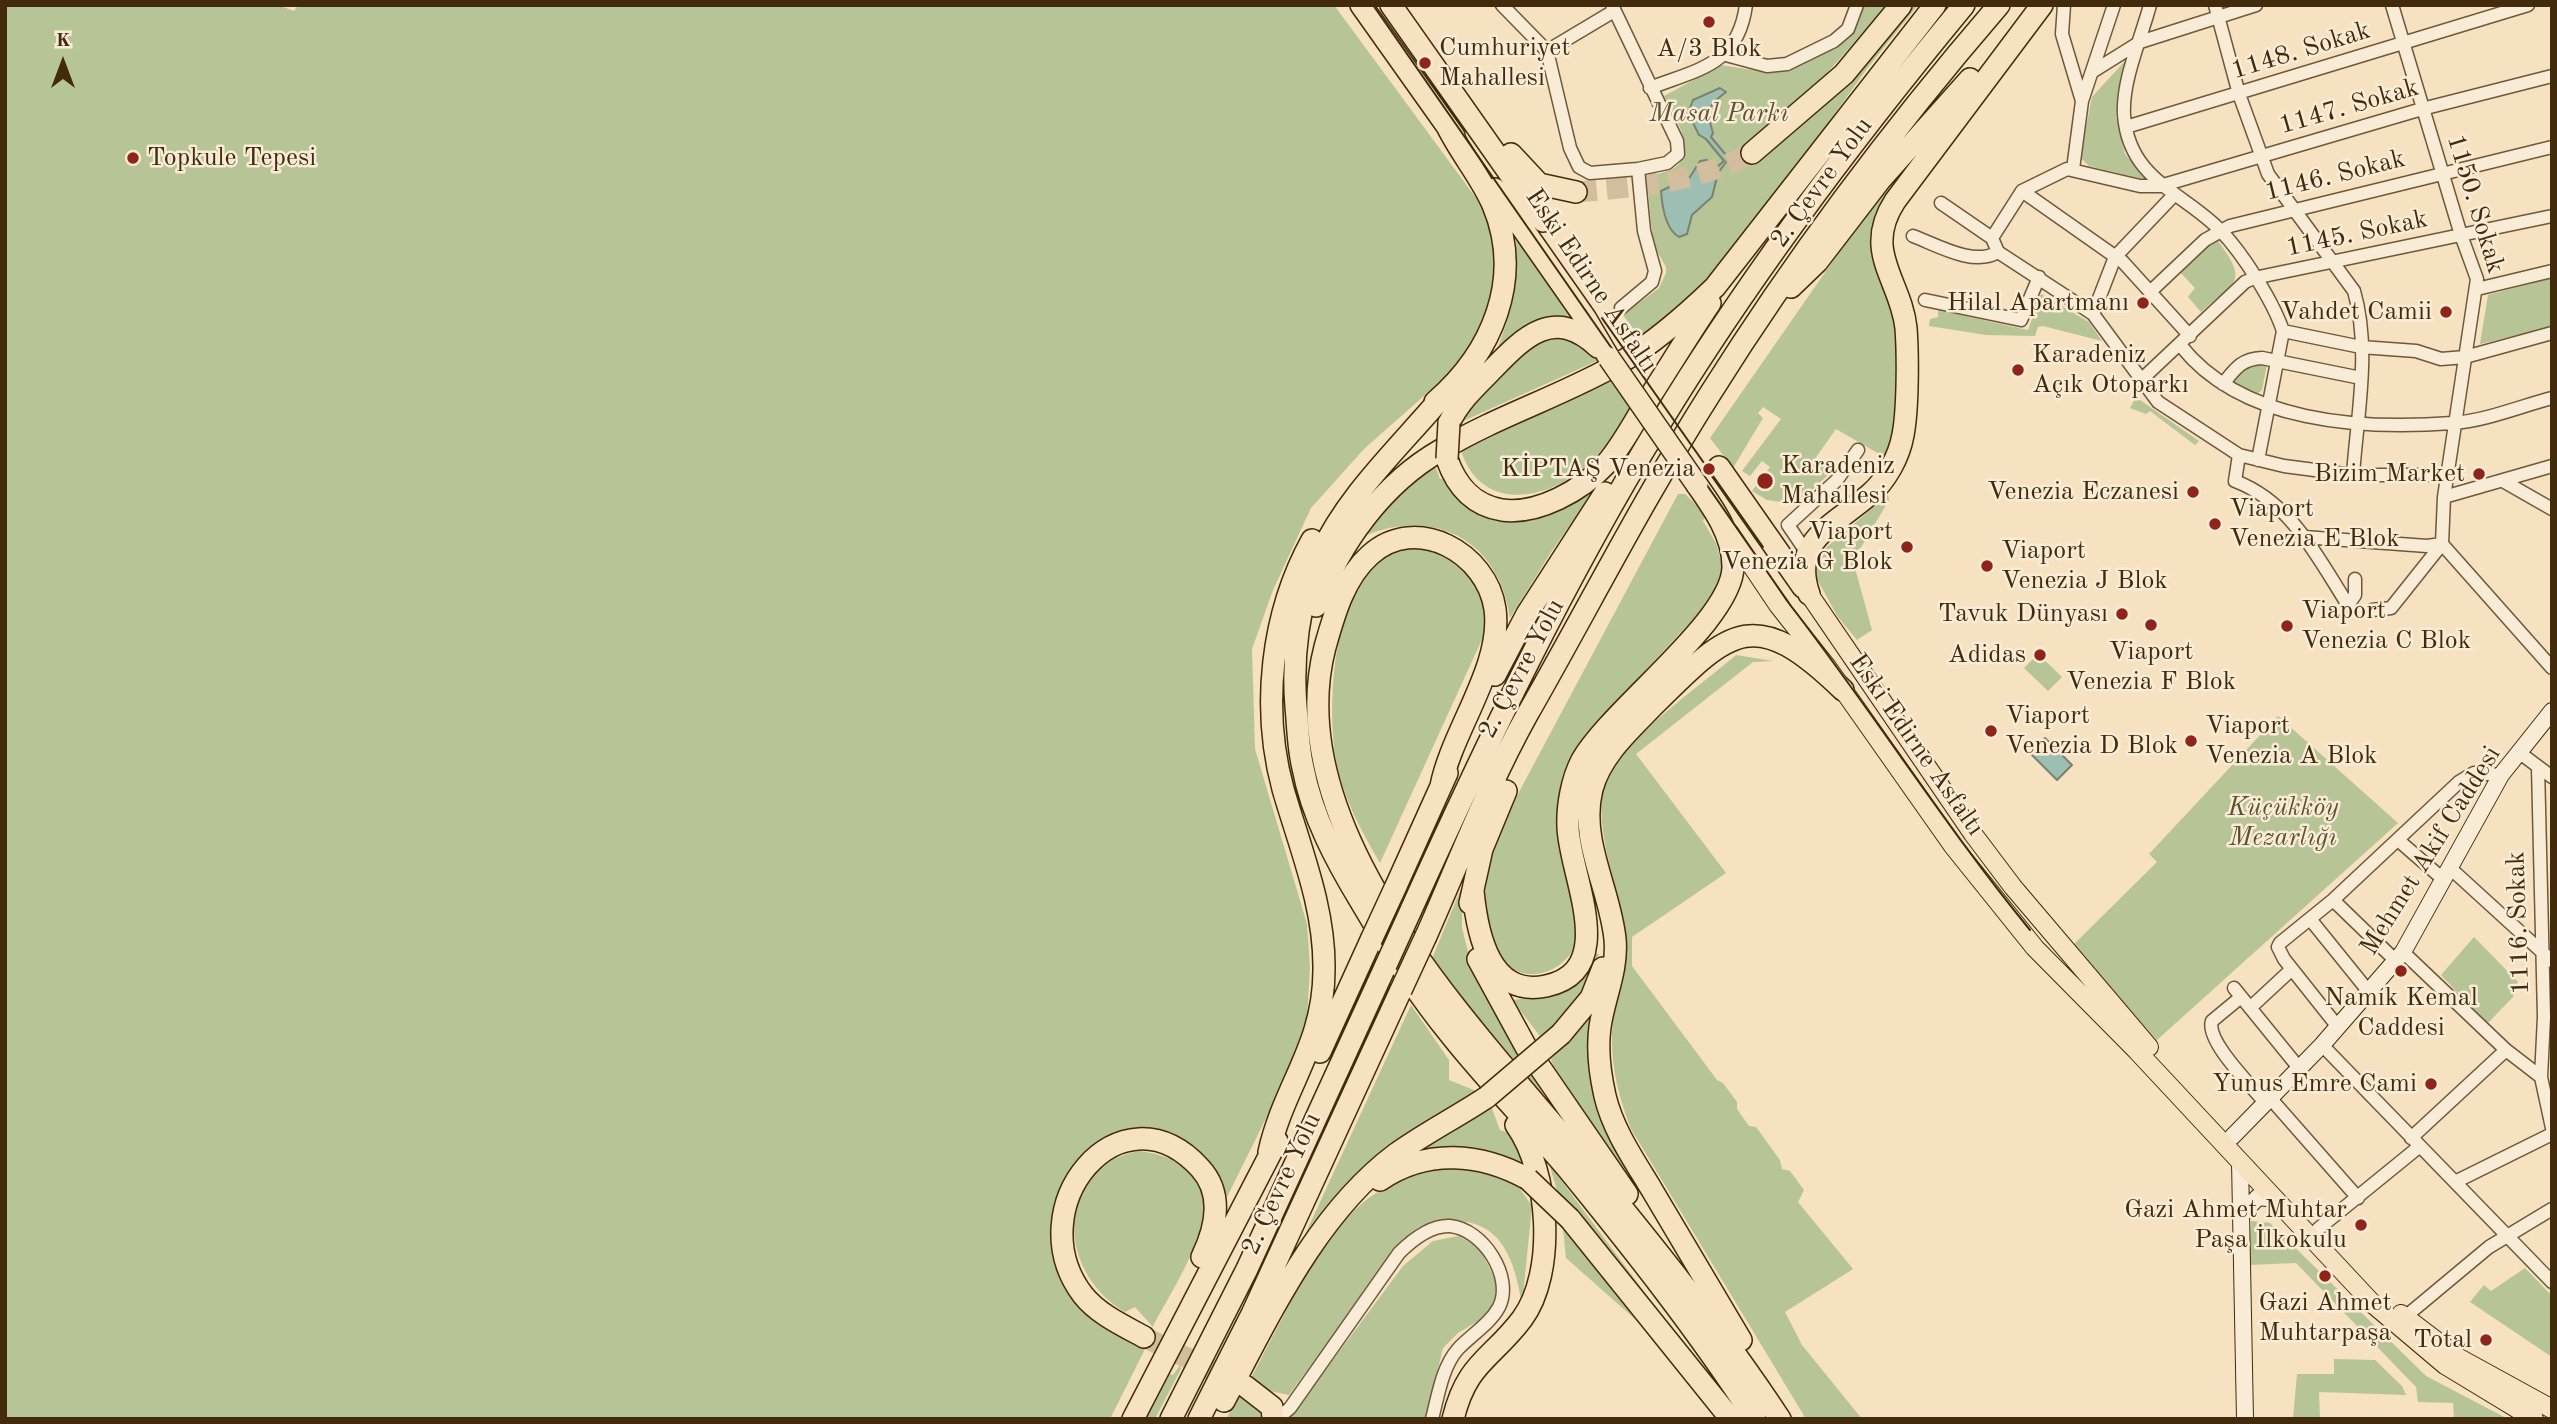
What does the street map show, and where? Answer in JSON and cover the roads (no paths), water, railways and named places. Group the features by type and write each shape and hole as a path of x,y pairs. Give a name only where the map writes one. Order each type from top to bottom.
{"highway":[{"name":"Eski Edirne Asfaltı","path":"1361,5 1586,319 1609,358 1719,517"},
{"path":"1752,153 1844,74 1901,5"},
{"path":"1609,358 1588,338 1574,330 1552,327 1539,330 1507,355 1464,398 1449,422 1447,458 1452,473 1468,495 1491,508 1526,509 1547,503 1579,486 1605,465 1619,448 1732,269 1857,102 1935,5"},
{"name":"2. Çevre Yolu","path":"1171,1419 1248,1269 1475,770 1549,621 1617,497 1696,366 1825,179 1964,5"},
{"name":"2. Çevre Yolu","path":"1199,1419 1252,1314 1489,795 1649,494 1769,303 1890,138 1999,5"},
{"path":"1769,303 1795,285 1817,262 1880,180 2033,5"},
{"path":"1809,594 1803,574 1807,553 1821,534 1876,489 1896,458 1902,440 1906,328 1881,246 1889,209 2042,5"},
{"name":"Eski Edirne Asfaltı","path":"1396,12 1543,221"},
{"path":"1396,12 1530,178 1549,188 1576,192"},
{"path":"1269,1152 1277,1123 1311,1045 1321,1010 1324,968 1320,914 1277,762 1272,707 1278,635 1298,568 1335,503 1373,458 1465,373 1491,334 1502,296 1504,268 1500,230 1493,205 1447,126"},
{"path":"1296,710 1306,639 1326,580 1353,534 1388,492 1441,449 1600,374 1636,353 1679,321 1732,269"},
{"path":"1133,1419 1296,1104 1441,786 1527,614 1650,421 1696,366"},
{"path":"1446,392 1352,502 1329,535 1317,560 1298,636 1294,685 1303,768 1310,797 1339,863 1393,957 1478,1068 1519,1128 1534,1157 1544,1196 1544,1237 1539,1277 1531,1305 1522,1319 1471,1373 1453,1419"},
{"name":"Eski Edirne Asfaltı","path":"1719,467 1809,594"},
{"path":"1473,891 1482,944 1493,967 1504,977 1517,984 1544,986 1568,976 1579,963 1586,948 1587,927 1568,827 1578,768 1601,733 1723,600 1730,587 1733,565 1719,517"},
{"path":"1441,786 1446,764 1493,648 1494,607 1485,577 1460,552 1430,540 1397,540 1380,547 1357,570 1338,607 1324,653 1319,683 1318,726 1322,760 1339,813 1372,881 1424,967 1708,1315"},
{"path":"1781,1419 1763,1377 1638,1169 1609,1110 1599,1050 1600,1027 1614,966 1616,942 1589,824 1592,790 1597,775 1627,733 1699,659 1723,642 1735,638 1775,639 1796,648 1843,690"},
{"path":"1538,699 1529,735 1482,849 1469,909 1472,937 1487,979 1526,1046 1597,1152 1673,1257 1708,1315 1781,1419"},
{"path":"1215,1419 1312,1246 1345,1206 1396,1154 1487,1097 1560,1034 1591,998 1607,949 1608,907"},
{"path":"1478,1068 1568,1170 1660,1285 1755,1419"},
{"path":"1144,1337 1096,1308 1084,1296 1070,1275 1061,1236 1065,1202 1083,1168 1116,1144 1135,1140 1151,1140 1178,1150 1205,1173 1213,1191 1216,1214 1213,1233 1185,1298 1177,1336"},
{"path":"1345,1206 1391,1173 1430,1158 1486,1161 1528,1179 1570,1219 1731,1419"},
{"path":"1245,1386 1272,1407 1275,1419"}],"main road":[{"name":"Eski Edirne Asfaltı","path":"1719,517 1778,605 1843,690 1953,846 2035,948 2124,1038 2130,1053 2199,1130 2210,1139 2234,1147 2405,1317 2459,1357 2552,1409"},
{"name":"Eski Edirne Asfaltı","path":"1809,594 1949,802 2053,934 2276,1199 2374,1305 2418,1344 2464,1377 2534,1419"},
{"name":"Mehmet Akif Caddesi","path":"2234,1147 2269,1101 2400,956 2501,775 2552,710"},
{"path":"2035,948 2045,946 2053,934"},
{"path":"2068,983 2072,975 2078,974 2098,988"},
{"path":"2234,1147 2241,1215 2245,1419"},
{"path":"2241,1215 2258,1198 2276,1199"}],"street":[{"path":"1502,5 1547,51 1564,125 1579,167 1590,173 1638,169 1667,163 1678,154 1677,141 1613,8 1547,51"},
{"path":"1726,55 1744,21 1746,5"},
{"path":"1650,88 1726,55 1767,66 1787,64 1834,41 1848,29 1857,5"},
{"path":"2064,5 2062,34 2082,101"},
{"path":"2073,169 2082,101 2114,5"},
{"path":"2150,5 2126,94 2126,127 2135,152 2160,186 2220,230 2254,278 2283,331 2258,460"},
{"path":"2092,72 2140,42 2216,11 2256,5"},
{"name":"1150. Sokak","path":"2392,5 2461,235 2476,274 2477,289 2444,498 2442,544"},
{"name":"1148. Sokak","path":"2126,127 2528,5"},
{"path":"2216,11 2239,94 2268,174 2291,209 2354,291 2359,309 2361,378 2353,475"},
{"name":"1147. Sokak","path":"2160,186 2422,109 2552,76"},
{"name":"1146. Sokak","path":"2151,291 2205,240 2220,230 2291,209 2552,148"},
{"path":"1621,309 1652,282 1655,271 1644,231 1638,169"},
{"path":"1992,237 2022,191 2043,178 2073,169 2140,186 2160,186"},
{"path":"2022,191 2115,257 2151,291 2202,369 2223,384 2269,405 2356,423 2456,423 2552,398"},
{"path":"2093,314 2115,257 2173,196"},
{"path":"1941,203 1992,237 1998,252 2093,314 2158,402 2239,455 2353,475 2447,475"},
{"name":"1145. Sokak","path":"2254,278 2333,264 2552,216"},
{"path":"1913,236 1958,253 1984,258 1998,252"},
{"path":"2477,289 2552,271"},
{"path":"1925,300 2021,320 2039,277"},
{"path":"2141,380 2245,282 2254,278"},
{"path":"2283,331 2361,347 2402,348 2441,359 2465,357 2552,333"},
{"path":"2223,384 2247,359 2278,361 2361,378"},
{"path":"1807,553 1788,525 1837,480 1858,450"},
{"path":"2239,455 2235,481 2261,492 2277,503 2304,537 2348,606 2355,595 2356,579"},
{"path":"2444,498 2552,466"},
{"path":"2503,481 2552,509"},
{"path":"2304,537 2427,547 2442,544"},
{"path":"2372,610 2390,608 2442,544"},
{"path":"2442,544 2552,668"},
{"path":"2520,753 2552,777"},
{"name":"1116. Sokak","path":"2538,767 2547,956 2547,1076"},
{"path":"2338,1027 2278,947 2333,900 2459,782 2474,773 2501,775"},
{"path":"2398,839 2447,874 2547,956"},
{"path":"2333,900 2506,1050 2547,1076 2552,1128"},
{"path":"2310,919 2369,992"},
{"path":"2292,969 2242,998 2212,1021 2211,1032 2224,1053 2358,1198"},
{"path":"2242,998 2299,1068"},
{"path":"2322,1045 2552,1282"},
{"path":"2318,1229 2358,1198 2506,1050"},
{"path":"2456,1181 2552,1134"},
{"path":"2405,1317 2505,1235 2552,1209"},
{"path":"1275,1419 1290,1408 1399,1253 1415,1237 1448,1226 1476,1237 1487,1248 1503,1289 1500,1306 1492,1318 1456,1351 1446,1369 1432,1419"}],"water":[{"path":"1720,88 1726,92 1712,104 1709,118 1713,133 1711,137 1726,155 1727,161 1718,173 1712,197 1692,215 1687,234 1679,237 1667,223 1661,191 1690,177 1700,161 1707,160 1717,167 1724,161 1706,139 1699,135 1688,113 1693,100"},
{"path":"2045,738 2072,765 2057,780 2030,753"}],"tunnel":[{"path":"1576,192 1689,177 1732,163 1752,153"},
{"path":"1144,1337 1237,1382"}],"tram line":[{"path":"1373,5 1791,606 1968,850 2030,930"},
{"path":"1602,318 1763,547"}],"place":[{"name":"A/3 Blok","path":"1709,22"},
{"name":"Cumhuriyet Mahallesi","path":"1425,63"},
{"name":"Topkule Tepesi","path":"133,158"},
{"name":"Hilal Apartmanı","path":"2143,303"},
{"name":"Vahdet Camii","path":"2446,312"},
{"name":"Karadeniz Açık Otoparkı","path":"2018,370"},
{"name":"KİPTAŞ Venezia","path":"1709,469"},
{"name":"Bizim Market","path":"2479,474"},
{"name":"Karadeniz Mahallesi","path":"1765,481"},
{"name":"Venezia Eczanesi","path":"2193,492"},
{"name":"Viaport Venezia E Blok","path":"2215,524"},
{"name":"Viaport Venezia G Blok","path":"1907,547"},
{"name":"Viaport Venezia J Blok","path":"1987,566"},
{"name":"Tavuk Dünyası","path":"2122,614"},
{"name":"Viaport Venezia F Blok","path":"2151,625"},
{"name":"Viaport Venezia C Blok","path":"2287,626"},
{"name":"Adidas","path":"2040,655"},
{"name":"Viaport Venezia D Blok","path":"1991,731"},
{"name":"Viaport Venezia A Blok","path":"2191,741"},
{"name":"Namık Kemal Caddesi","path":"2401,971"},
{"name":"Yunus Emre Cami","path":"2431,1084"},
{"name":"Gazi Ahmet Muhtar Paşa İlkokulu","path":"2361,1225"},
{"name":"Gazi Ahmet Muhtarpaşa","path":"2325,1276"},
{"name":"Total","path":"2486,1340"}],"park label":[{"name":"Masal Parkı","path":"1719,114"},
{"name":"Küçükköy Mezarlığı","path":"2283,823"}]}
